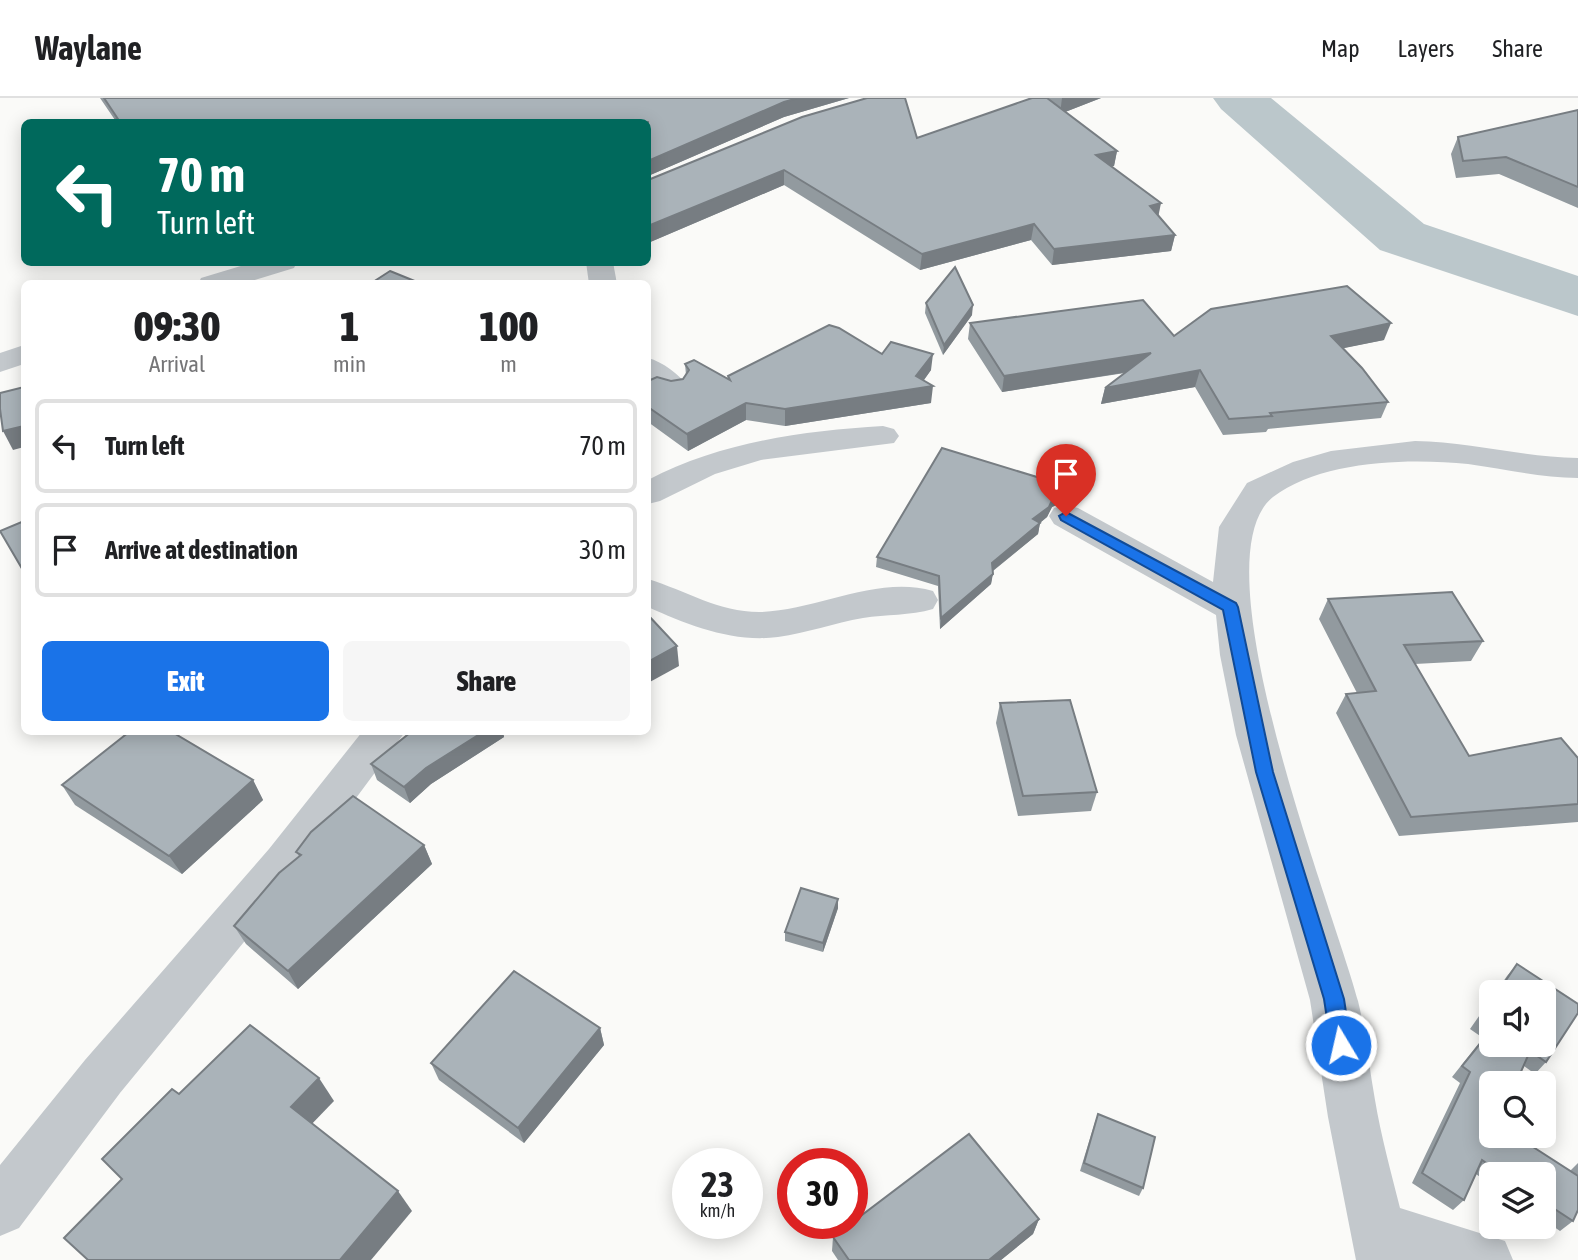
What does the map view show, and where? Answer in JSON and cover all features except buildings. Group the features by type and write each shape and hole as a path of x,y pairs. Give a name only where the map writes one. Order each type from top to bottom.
{"street":[{"path":"224,280 271,266"},
{"path":"0,363 21,355"},
{"path":"651,369 673,387"},
{"path":"651,491 676,477 737,456 824,439 883,436"},
{"path":"1486,1260 1381,1245 1352,1114 1334,999 1265,772 1230,607 1231,557 1239,520 1256,493 1283,476 1327,461 1426,452 1465,453 1534,465 1578,468"},
{"path":"1066,516 1230,607"},
{"path":"651,593 701,615 730,623 758,625 800,621 868,604 920,600"},
{"path":"0,1209 43,1147 284,863 383,735"}],"waterway":[{"path":"1239,98 1402,237 1578,297"}],"route":[{"path":"1066,516 1230,607 1265,772 1334,999 1341,1045"}]}
